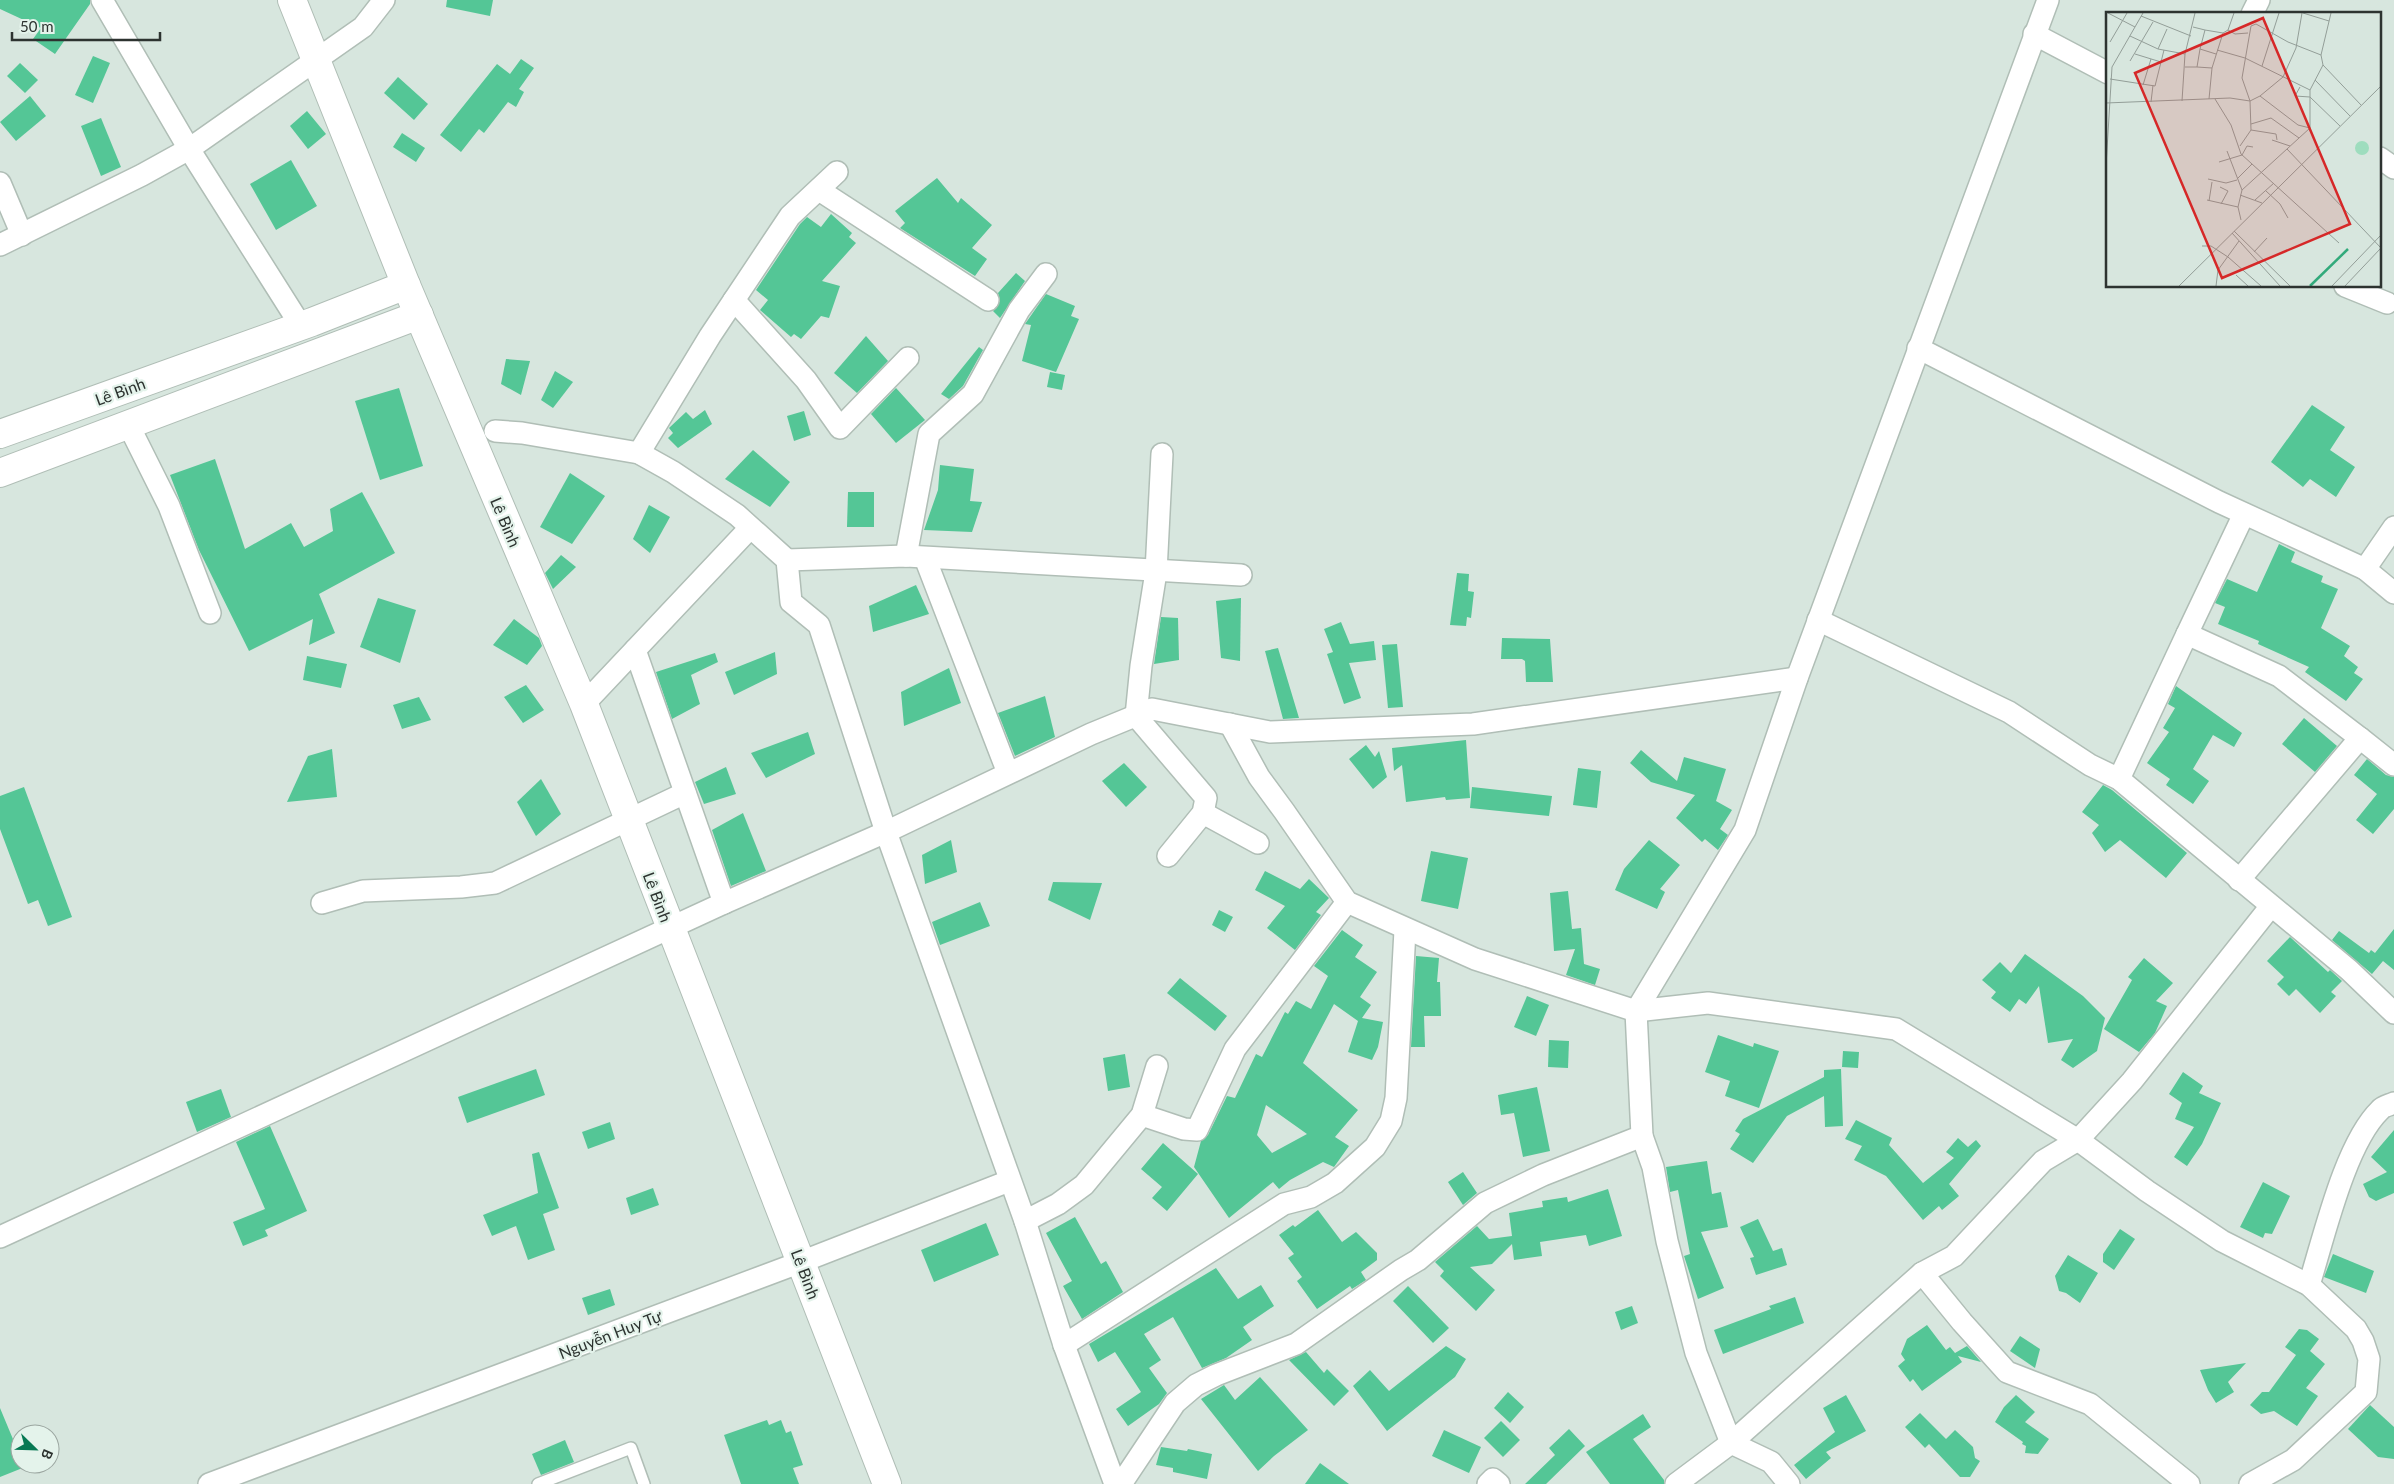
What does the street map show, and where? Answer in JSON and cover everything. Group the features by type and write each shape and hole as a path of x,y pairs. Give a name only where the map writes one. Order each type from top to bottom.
{"street":[{"path":"102,0 189,149 301,326"},
{"path":"292,0 406,285"},
{"path":"0,245 142,175 189,149 317,62 363,27 384,0"},
{"path":"1789,1484 1772,1462 1731,1443 1696,1353 1667,1241 1653,1167 1642,1136 1636,1011 1745,830 1818,620 2048,0"},
{"path":"2253,12 2259,0"},
{"path":"2034,34 2106,72"},
{"path":"2382,159 2394,168"},
{"path":"639,453 734,300 790,216 837,172"},
{"path":"0,183 22,235"},
{"path":"819,190 988,300"},
{"path":"1008,773 915,557 929,434 973,394 1019,310 1046,274"},
{"name":"Lê Bình","path":"0,434 301,326 406,285 584,704 888,1484"},
{"path":"2351,288 2392,303"},
{"path":"734,300 806,380 840,428 908,358"},
{"name":"Lê Bình","path":"0,473 419,315"},
{"path":"1918,348 2244,514 2365,569 2394,593"},
{"path":"128,424 169,506 210,613"},
{"path":"495,431 522,433 639,453 681,477 737,515 787,560 915,557 1156,572 1241,575"},
{"path":"1162,454 1156,572 1141,666 1136,716 1206,798 1204,813 1168,856"},
{"path":"2119,779 2244,514"},
{"path":"2365,569 2394,527"},
{"path":"584,704 750,528"},
{"path":"787,560 791,602 819,625 886,832 1009,1181 1025,1221 1064,1345 1115,1484"},
{"path":"1818,620 2009,712 2090,765 2119,779 2349,970 2394,1013"},
{"path":"2187,634 2279,676 2394,765"},
{"path":"635,650 724,903"},
{"path":"0,1237 724,903 886,832 1008,773 1152,709 1270,732 1472,724 1797,678"},
{"path":"1230,724 1258,777 1347,902 1405,930 1475,960 1636,1011 1708,1004 1896,1029 2078,1140 2147,1191 2222,1240 2309,1285 2356,1329 2363,1341 2370,1359 2366,1392 2293,1460 2250,1484"},
{"path":"2239,880 2360,738"},
{"path":"322,903 363,891 461,887 495,883 685,793"},
{"path":"1204,813 1258,842"},
{"path":"1142,1114 1184,1129 1197,1130 1235,1049 1347,902"},
{"path":"1676,1484 1731,1443 1922,1273 1954,1256 2043,1161 2078,1140 2132,1081 2271,906"},
{"path":"1064,1345 1284,1204 1311,1197 1335,1183 1375,1147 1392,1121 1396,1098 1405,930"},
{"path":"1025,1221 1058,1204 1084,1185 1142,1114 1157,1066"},
{"path":"2309,1285 2357,1142 2381,1108 2394,1104"},
{"path":"1121,1484 1175,1403 1196,1385 1216,1375 1296,1344 1418,1260 1485,1203 1542,1175 1642,1136"},
{"name":"Nguyễn Huy Tự","path":"209,1484 801,1262 1009,1181"},
{"path":"1922,1273 1962,1322 2007,1372 2090,1404 2189,1484"},
{"path":"1488,1484 1493,1479 1499,1484"}],"lane":[{"path":"538,1484 631,1448 644,1484"}],"building":[{"path":"0,0 90,0 90,4 55,54 33,39 41,28 0,9"},
{"path":"447,0 493,0 490,16 446,7"},
{"path":"93,56 110,63 93,103 75,95"},
{"path":"521,59 534,68 519,89 524,92 516,107 508,102 484,133 479,129 461,152 440,135 497,64 510,74"},
{"path":"20,63 38,80 25,93 7,76"},
{"path":"398,77 428,104 414,120 384,93"},
{"path":"30,96 46,116 16,141 0,122"},
{"path":"307,111 326,134 308,149 290,126"},
{"path":"101,118 121,167 101,176 81,126"},
{"path":"402,133 425,148 416,162 393,147"},
{"path":"291,160 317,206 276,230 250,184"},
{"path":"937,178 958,203 961,198 992,225 972,248 987,259 975,276 900,228 905,223 895,211"},
{"path":"831,214 852,233 849,237 856,243 822,281 840,286 829,318 821,316 801,339 794,334 791,337 760,310 768,300 756,290 800,224 807,217 821,227"},
{"path":"1016,273 1025,281 1000,318 993,311 1000,301 998,293"},
{"path":"1046,294 1075,306 1071,316 1079,319 1056,372 1022,361 1031,325 1025,324"},
{"path":"866,336 888,361 857,393 834,373"},
{"path":"979,347 983,350 963,386 949,399 941,394"},
{"path":"506,359 530,361 521,395 501,384"},
{"path":"555,371 573,382 553,408 541,400"},
{"path":"1050,372 1065,375 1062,390 1047,387"},
{"path":"399,388 423,466 380,480 355,401"},
{"path":"896,388 925,420 896,443 871,414"},
{"path":"2312,405 2345,427 2330,450 2355,467 2336,497 2310,479 2303,487 2271,462"},
{"path":"705,410 712,424 678,448 668,438 673,433 669,428 686,412 693,419"},
{"path":"804,411 811,435 794,441 787,416"},
{"path":"753,450 790,482 770,507 725,479"},
{"path":"215,459 245,549 291,523 304,547 333,531 330,509 362,492 395,553 319,594 335,633 309,645 313,619 249,651 199,550 170,475"},
{"path":"940,465 974,469 970,501 982,502 972,532 924,530 938,490"},
{"path":"570,473 605,496 572,544 540,527"},
{"path":"848,492 874,492 874,527 847,527"},
{"path":"649,505 670,517 650,553 633,539"},
{"path":"2279,544 2295,552 2291,562 2323,576 2321,582 2338,589 2321,628 2350,646 2344,656 2358,667 2354,673 2363,679 2346,701 2305,672 2309,667 2258,644 2259,641 2218,624 2225,607 2215,603 2227,579 2257,592"},
{"path":"561,555 576,567 553,589 545,573"},
{"path":"1457,573 1469,574 1468,591 1474,592 1471,618 1467,617 1466,626 1450,625"},
{"path":"916,585 929,614 873,632 869,606"},
{"path":"378,598 416,610 400,663 360,647"},
{"path":"1241,598 1240,661 1221,658 1216,601"},
{"path":"1161,617 1178,618 1179,660 1154,664"},
{"path":"514,619 539,638 542,646 527,665 493,645"},
{"path":"1341,622 1350,644 1374,641 1376,660 1349,663 1361,698 1344,704 1327,654 1333,652 1324,629"},
{"path":"1502,638 1550,639 1553,682 1526,682 1525,661 1522,659 1501,659"},
{"path":"1397,644 1403,707 1388,708 1382,645"},
{"path":"1278,648 1299,718 1283,719 1265,651"},
{"path":"775,652 777,674 734,695 725,672"},
{"path":"715,653 718,662 691,675 700,704 672,719 656,672"},
{"path":"307,656 347,664 341,688 303,680"},
{"path":"949,668 961,703 904,726 901,692"},
{"path":"526,685 544,710 523,723 504,697"},
{"path":"2176,686 2242,733 2234,747 2213,735 2193,769 2209,781 2193,804 2166,785 2170,779 2147,763 2169,732 2163,728 2175,708 2168,704"},
{"path":"1045,696 1055,737 1015,756 998,713"},
{"path":"419,697 431,720 402,729 393,705"},
{"path":"2304,718 2337,746 2315,772 2282,744"},
{"path":"808,732 815,754 766,778 751,753"},
{"path":"1466,740 1470,798 1446,800 1445,797 1406,802 1402,765 1394,771 1392,748"},
{"path":"1366,745 1375,757 1379,751 1387,777 1373,789 1349,759"},
{"path":"332,749 337,797 287,802 308,756"},
{"path":"1641,750 1677,781 1684,757 1726,769 1716,801 1732,810 1720,829 1728,835 1718,850 1705,839 1702,842 1676,818 1695,795 1651,782 1630,763"},
{"path":"2367,759 2386,775 2394,777 2394,809 2373,834 2356,820 2377,794 2354,775"},
{"path":"1124,763 1147,787 1126,807 1102,781"},
{"path":"726,767 736,794 704,804 695,782"},
{"path":"1578,768 1601,771 1597,808 1573,805"},
{"path":"541,779 561,814 536,836 517,802"},
{"path":"2103,785 2112,790 2187,853 2166,878 2120,840 2105,852 2092,833 2099,825 2082,812"},
{"path":"24,787 72,917 48,926 38,900 28,904 0,829 0,796"},
{"path":"1472,787 1552,796 1549,816 1470,808"},
{"path":"743,813 766,871 731,886 712,830"},
{"path":"951,840 957,872 925,884 922,855"},
{"path":"1649,840 1680,865 1660,889 1665,892 1657,909 1615,890 1624,869"},
{"path":"1431,851 1468,858 1458,909 1421,901"},
{"path":"1265,871 1300,889 1309,879 1329,898 1316,912 1321,915 1295,950 1267,928 1285,906 1255,890"},
{"path":"1053,882 1102,883 1090,920 1048,900"},
{"path":"1568,891 1572,929 1581,928 1584,964 1600,969 1595,985 1566,975 1575,949 1554,951 1550,893"},
{"path":"980,902 990,926 940,945 932,922"},
{"path":"1219,910 1233,917 1225,932 1212,925"},
{"path":"2394,929 2394,970 2383,961 2372,974 2332,940 2339,931 2369,953 2371,950 2375,953"},
{"path":"1342,930 1363,945 1355,957 1377,972 1360,997 1371,1005 1362,1018 1383,1022 1378,1047 1372,1060 1348,1052 1358,1021 1334,1004 1303,1063 1358,1110 1335,1137 1349,1146 1334,1167 1323,1162 1290,1180 1279,1189 1273,1182 1229,1218 1194,1167 1201,1141 1208,1135 1227,1096 1235,1098 1256,1054 1262,1057 1285,1012 1288,1014 1296,1001 1311,1009 1328,976 1314,966","holes":["1266,1105 1307,1134 1272,1153 1257,1135"]},
{"path":"2290,937 2328,972 2330,970 2342,981 2331,992 2336,996 2320,1013 2296,989 2289,996 2277,984 2284,977 2267,961"},
{"path":"2025,954 2083,996 2105,1018 2097,1051 2073,1068 2061,1060 2073,1039 2048,1043 2039,986 2026,1004 2019,999 2010,1012 1991,998 1996,992 1982,980 2000,962 2011,973"},
{"path":"1416,956 1439,958 1437,982 1440,982 1441,1016 1424,1016 1425,1047 1411,1047"},
{"path":"2144,958 2173,983 2156,1001 2167,1006 2155,1033 2139,1052 2104,1029 2132,980 2128,977"},
{"path":"1180,978 1227,1016 1215,1031 1167,993"},
{"path":"1527,996 1549,1005 1536,1036 1514,1027"},
{"path":"1718,1035 1753,1047 1754,1043 1779,1051 1759,1108 1725,1096 1730,1081 1705,1072"},
{"path":"1549,1040 1569,1041 1568,1068 1548,1067"},
{"path":"1843,1051 1859,1052 1858,1068 1842,1067"},
{"path":"1125,1054 1130,1087 1108,1091 1103,1058"},
{"path":"536,1069 545,1095 467,1123 458,1097"},
{"path":"1841,1069 1843,1126 1825,1127 1824,1096 1787,1116 1753,1163 1730,1149 1740,1134 1735,1131 1743,1119 1824,1077 1824,1070"},
{"path":"2183,1072 2203,1086 2199,1093 2221,1103 2202,1144 2187,1166 2174,1157 2194,1127 2175,1119 2182,1103 2169,1094"},
{"path":"1537,1087 1550,1151 1523,1157 1514,1113 1501,1115 1498,1095"},
{"path":"221,1089 231,1117 197,1132 186,1102"},
{"path":"1856,1120 1892,1138 1889,1145 1923,1183 1954,1158 1946,1152 1958,1138 1968,1147 1976,1140 1981,1146 1949,1184 1959,1196 1942,1210 1939,1206 1923,1220 1886,1176 1854,1160 1862,1146 1845,1139"},
{"path":"610,1122 615,1139 588,1149 582,1132"},
{"path":"270,1126 307,1211 265,1230 268,1236 243,1246 233,1222 265,1209 236,1142"},
{"path":"2394,1130 2394,1193 2376,1201 2369,1197 2363,1184 2387,1172 2371,1157"},
{"path":"1163,1143 1198,1174 1167,1211 1152,1198 1162,1187 1141,1169"},
{"path":"539,1152 559,1208 543,1214 555,1250 528,1260 516,1226 492,1236 483,1215 538,1193 532,1154"},
{"path":"1707,1161 1712,1194 1721,1192 1728,1227 1701,1232 1724,1288 1698,1299 1684,1256 1690,1254 1678,1190 1670,1192 1666,1167"},
{"path":"1463,1172 1477,1193 1463,1205 1448,1182"},
{"path":"2263,1182 2290,1196 2272,1234 2265,1233 2263,1238 2240,1227"},
{"path":"653,1188 659,1205 631,1215 626,1198"},
{"path":"1608,1189 1622,1236 1589,1246 1586,1235 1540,1242 1542,1256 1514,1260 1512,1244 1492,1264 1470,1267 1495,1290 1476,1311 1440,1276 1444,1271 1435,1262 1477,1226 1489,1239 1512,1236 1509,1213 1543,1207 1542,1201 1567,1197 1568,1202"},
{"path":"1318,1210 1342,1242 1356,1232 1377,1253 1377,1260 1361,1272 1366,1280 1352,1289 1350,1286 1317,1309 1297,1281 1302,1277 1288,1258 1294,1254 1279,1235 1293,1225 1295,1227"},
{"path":"1075,1217 1101,1264 1106,1261 1123,1292 1082,1319 1063,1286 1072,1281 1046,1233"},
{"path":"1758,1219 1773,1251 1782,1248 1787,1265 1756,1275 1750,1258 1754,1257 1740,1227"},
{"path":"986,1223 999,1255 934,1282 921,1250"},
{"path":"2120,1229 2135,1239 2114,1270 2103,1262 2103,1254"},
{"path":"2333,1254 2374,1271 2366,1293 2324,1277"},
{"path":"2068,1255 2098,1273 2080,1303 2066,1293 2059,1291 2055,1276"},
{"path":"1216,1268 1238,1299 1261,1285 1274,1306 1243,1327 1252,1340 1226,1358 1202,1368 1173,1317 1144,1334 1161,1360 1149,1368 1167,1393 1159,1404 1128,1426 1116,1409 1141,1392 1115,1352 1098,1362 1089,1344"},
{"path":"1408,1286 1449,1328 1433,1343 1393,1301"},
{"path":"610,1289 615,1305 588,1315 582,1298"},
{"path":"1795,1297 1804,1323 1723,1354 1714,1330 1771,1309 1769,1306"},
{"path":"1632,1306 1638,1323 1621,1330 1615,1312"},
{"path":"1927,1325 1946,1350 1950,1347 1955,1353 1967,1346 1981,1362 1958,1356 1962,1362 1922,1391 1913,1379 1910,1382 1898,1366 1905,1360 1901,1354 1907,1339"},
{"path":"2299,1329 2307,1330 2319,1339 2310,1351 2325,1364 2306,1388 2318,1396 2297,1426 2274,1411 2261,1414 2250,1405 2262,1392 2269,1392 2296,1355 2285,1347"},
{"path":"2020,1336 2040,1349 2035,1368 2010,1351"},
{"path":"1446,1346 1466,1359 1455,1377 1387,1431 1353,1386 1370,1370 1389,1391"},
{"path":"1306,1352 1324,1373 1327,1369 1349,1391 1334,1406 1289,1360"},
{"path":"2246,1363 2228,1382 2234,1392 2216,1403 2208,1390 2200,1370"},
{"path":"1260,1377 1308,1430 1258,1471 1201,1399 1224,1385 1235,1400"},
{"path":"1508,1392 1524,1407 1510,1423 1494,1408"},
{"path":"1846,1395 1866,1431 1826,1452 1831,1458 1806,1479 1794,1465 1835,1432 1823,1408"},
{"path":"2016,1395 2035,1412 2025,1422 2049,1439 2038,1454 2025,1453 2026,1446 2022,1444 2023,1442 1995,1422 2004,1407"},
{"path":"2370,1405 2394,1427 2394,1459 2378,1457 2348,1429"},
{"path":"0,1408 10,1432 10,1473 0,1477"},
{"path":"1920,1413 1946,1439 1955,1430 1973,1447 1975,1458 1980,1461 1970,1477 1960,1477 1929,1444 1925,1448 1905,1427"},
{"path":"1643,1414 1651,1427 1633,1439 1664,1480 1664,1484 1610,1484 1586,1452"},
{"path":"767,1420 769,1425 781,1420 786,1433 791,1431 803,1465 793,1468 799,1484 741,1484 724,1435"},
{"path":"1501,1421 1520,1440 1503,1457 1484,1438"},
{"path":"1569,1429 1585,1446 1546,1484 1525,1484 1555,1455 1549,1448"},
{"path":"1444,1430 1481,1447 1469,1473 1432,1456"},
{"path":"565,1440 574,1462 541,1475 532,1454"},
{"path":"1161,1447 1187,1451 1188,1449 1212,1454 1207,1479 1173,1472 1173,1468 1156,1465"},
{"path":"1320,1463 1349,1484 1305,1484"}]}
